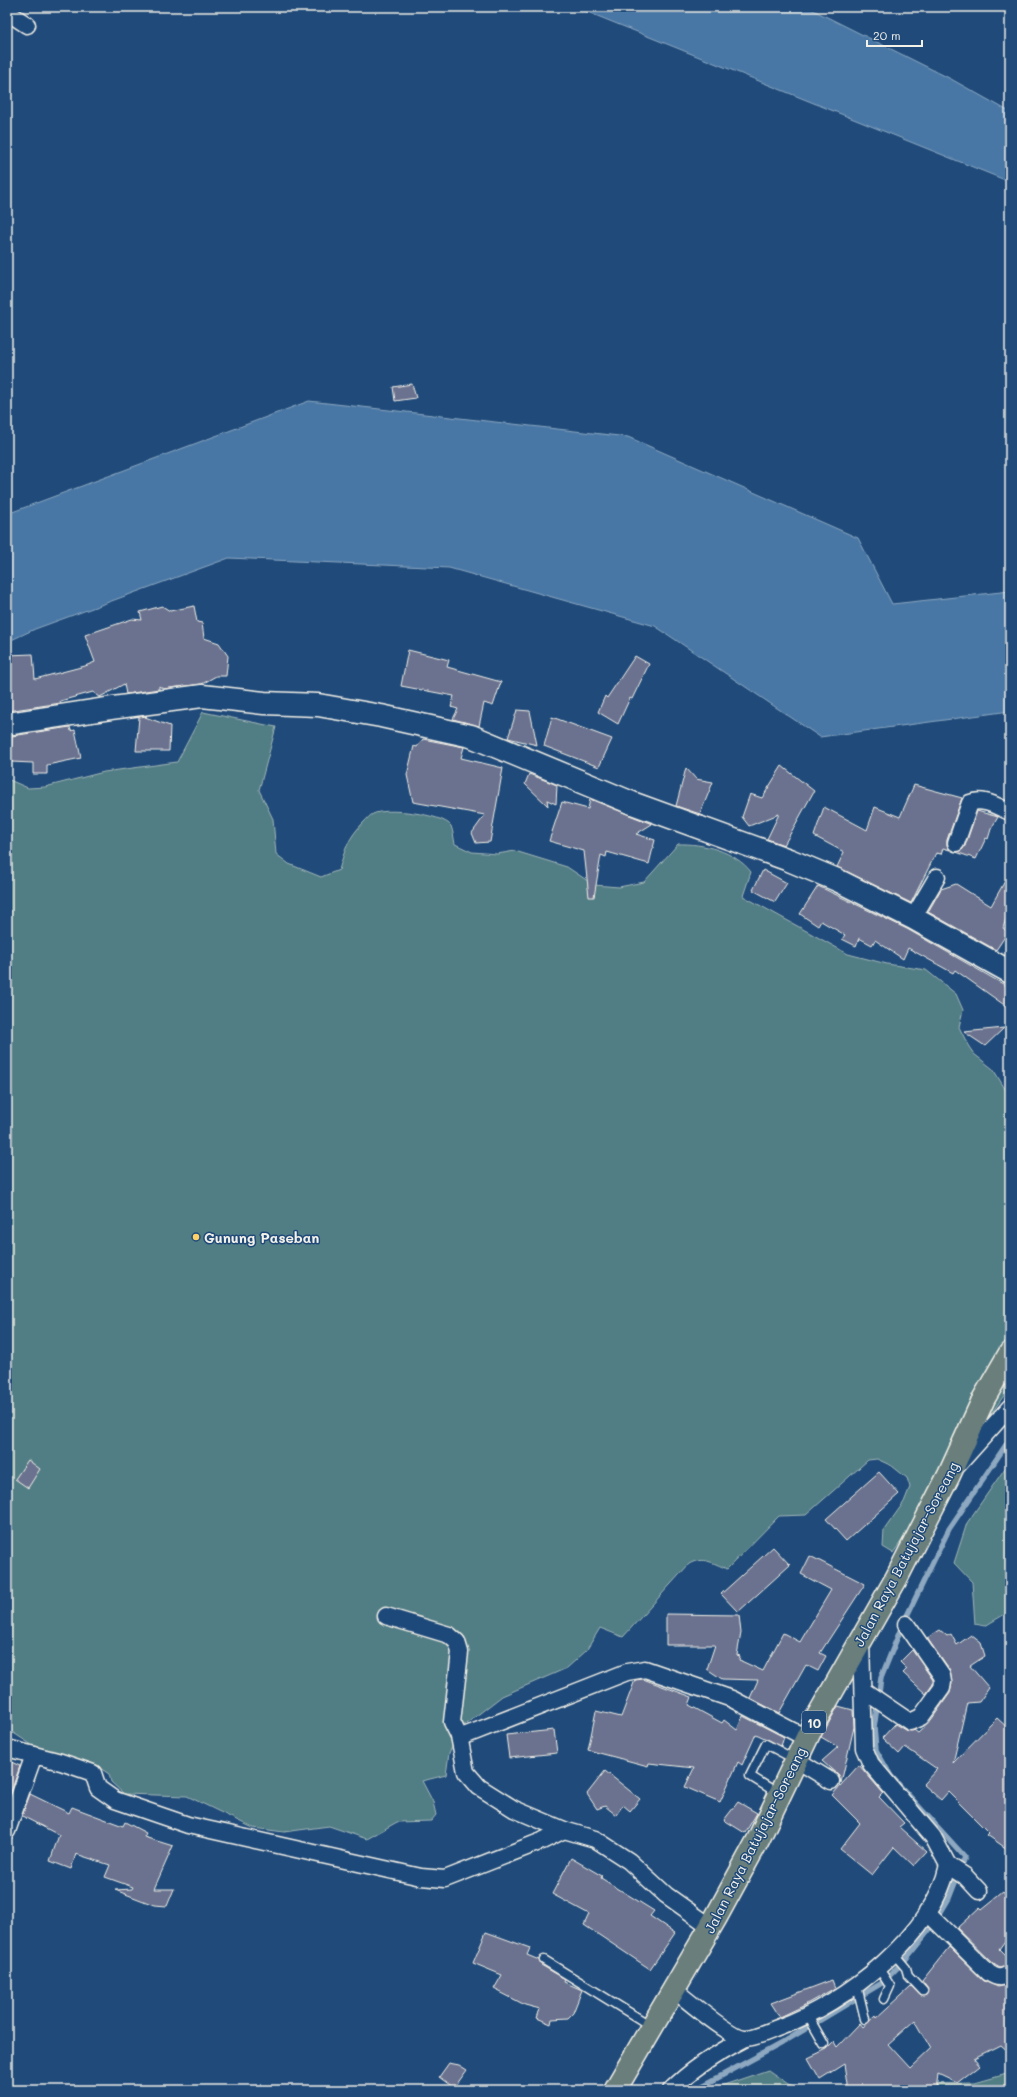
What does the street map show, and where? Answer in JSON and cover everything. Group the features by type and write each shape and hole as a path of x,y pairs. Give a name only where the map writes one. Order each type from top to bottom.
{"highway":[{"name":"Jalan Raya Batujajar-Soreang","path":"615,2090 673,1989 711,1927 758,1840 779,1794 797,1760 806,1738 832,1688 861,1641 896,1579 949,1475 984,1398 1010,1352"}],"street":[{"path":"7,12 27,25"},
{"path":"7,724 202,696 264,703 318,705 381,716 471,736 632,803 789,860 837,880 913,918 1010,972"},
{"path":"956,843 970,803 976,801 991,803 1010,812"},
{"path":"913,918 937,877"},
{"path":"949,1475 1010,1407"},
{"path":"386,1616 449,1634 457,1642 460,1652 452,1722 459,1736 466,1772 472,1781 514,1809 564,1830 595,1839 629,1861 666,1895 711,1927"},
{"path":"867,1692 910,1722 921,1717 935,1698 943,1682 942,1676 906,1624"},
{"path":"861,1641 867,1692 862,1711 864,1748 871,1764 933,1837 956,1870 979,1891"},
{"path":"459,1736 464,1736 627,1672 645,1669 732,1699 806,1738"},
{"path":"7,1748 62,1762 93,1773 98,1788 115,1800 188,1825 422,1877 445,1879 542,1841 564,1830"},
{"path":"7,1831 34,1755"},
{"path":"797,1760 831,1781"},
{"path":"670,2090 686,2075 712,2056 744,2039 811,2022 858,1989 896,1956 934,1918 942,1883 956,1870"},
{"path":"934,1918 989,1973 996,1977 1004,1977 1010,1973"},
{"path":"673,1989 732,2034 744,2039"}],"lane":[{"path":"779,1794 750,1776 766,1744 797,1760"},
{"path":"896,1956 906,1968 908,1975 923,1991"},
{"path":"544,1960 652,2026"},
{"path":"880,1970 890,1986 884,1999"},
{"path":"858,1989 865,2019"},
{"path":"811,2022 824,2044"}],"green space":[{"path":"203,712 276,727 259,790 273,819 276,854 289,864 321,877 339,870 343,856 354,833 368,817 379,812 389,811 426,815 446,822 451,826 455,844 472,852 497,854 515,851 567,867 594,885 619,887 644,882 678,844 697,845 718,850 736,859 751,872 743,896 848,954 887,964 926,970 956,994 963,1010 959,1027 969,1047 974,1054 993,1069 1010,1097 1010,1387 893,1553 883,1547 884,1530 904,1502 910,1487 907,1478 892,1466 877,1459 868,1460 806,1515 779,1516 727,1569 703,1560 689,1564 623,1637 600,1628 586,1651 567,1668 502,1696 462,1727 449,1753 446,1775 422,1781 433,1802 436,1815 431,1821 397,1822 367,1839 329,1826 284,1832 253,1828 187,1796 124,1794 111,1782 109,1774 94,1764 35,1747 12,1732 7,1723 7,779 28,788 45,787 104,772 177,762"},
{"path":"1010,1461 1010,1611 985,1626 975,1624 972,1582 954,1563 967,1523"},
{"path":"768,2070 788,2084 806,2090 709,2090"},
{"path":"1010,2073 1010,2090 905,2090 917,2084 975,2083"}],"water":[{"path":"575,7 807,7 951,79 1010,112 1010,182"},
{"path":"309,401 628,437 858,538 892,604 1010,591 1010,711 820,737 655,626 449,568 229,558 35,629 7,642 7,514"}],"building":[{"path":"412,384 416,398 395,401 393,387"},
{"path":"162,606 170,611 194,606 197,622 202,623 204,638 219,643 228,656 226,676 216,676 202,684 163,689 159,686 159,689 126,694 124,684 100,697 93,692 60,701 61,703 7,711 7,655 33,654 35,679 85,666 95,662 85,635 132,619 142,620 140,612"},
{"path":"408,650 449,660 447,667 501,682 493,706 484,703 479,726 453,719 458,709 451,707 454,696 401,686"},
{"path":"635,656 649,664 632,699 630,698 618,724 598,712 605,696 607,698"},
{"path":"517,710 530,711 537,745 508,738"},
{"path":"147,716 145,717 170,726 169,751 136,751 139,717"},
{"path":"552,717 612,739 599,767 544,746"},
{"path":"70,727 71,731 75,730 81,758 47,765 47,774 33,774 33,763 11,762 12,736"},
{"path":"423,739 464,747 461,758 503,768 490,842 476,843 472,833 485,815 413,802 407,775 414,746 417,747"},
{"path":"782,766 814,791 784,845 767,839 779,814 749,826 742,817 750,794 762,798"},
{"path":"686,768 696,779 713,782 700,814 676,806"},
{"path":"529,774 557,785 556,804 547,800 548,806 525,784"},
{"path":"914,785 962,798 947,840 947,845 950,850 943,848 941,854 936,853 911,903 837,867 844,852 814,836 824,807 867,830 875,807 900,817"},
{"path":"590,799 652,824 636,834 655,840 649,864 607,852 606,857 601,855 594,897 589,897 584,851 549,841 562,802 588,809"},
{"path":"977,811 998,817 991,829 988,839 986,838 976,859 956,852 962,850 965,846"},
{"path":"763,870 787,883 775,902 753,890"},
{"path":"1010,872 1010,907 1003,928 1008,932 996,950 928,912 941,889 956,884 991,906"},
{"path":"818,886 907,929 1010,988 1010,1009 955,970 953,973 908,948 903,959 875,940 872,945 859,938 856,946 842,939 845,935 821,921 818,926 800,914"},
{"path":"1004,1028 985,1046 964,1032"},
{"path":"28,1460 40,1469 28,1488 15,1479"},
{"path":"879,1472 899,1494 846,1541 826,1519"},
{"path":"773,1547 790,1565 738,1612 721,1594"},
{"path":"810,1556 865,1584 820,1653 826,1656 818,1671 806,1665 779,1713 750,1698 758,1680 722,1679 707,1669 715,1645 666,1645 666,1614 739,1615 741,1633 737,1655 740,1656 739,1660 763,1671 783,1633 800,1642 831,1590 801,1574"},
{"path":"940,1630 947,1636 951,1634 957,1645 971,1635 981,1643 985,1656 970,1666 989,1688 979,1702 967,1703 953,1763 997,1718 1010,1730 1010,1851 987,1835 989,1833 948,1792 941,1800 923,1784 937,1769 905,1747 899,1754 882,1738 895,1724 905,1730 914,1730 918,1733 929,1723 950,1693 952,1683 950,1671 927,1638"},
{"path":"912,1650 933,1680 933,1684 926,1694 903,1673 907,1669 900,1662"},
{"path":"643,1679 692,1697 689,1705 722,1723 724,1720 737,1730 743,1716 784,1737 781,1746 756,1734 742,1765 738,1762 720,1802 685,1787 694,1768 649,1763 648,1766 588,1750 596,1711 621,1717 635,1680"},
{"path":"838,1706 853,1710 854,1727 841,1783 839,1776 822,1761 838,1747 821,1737"},
{"path":"554,1730 557,1753 509,1758 506,1735"},
{"path":"7,1760 20,1766 7,1803"},
{"path":"859,1765 883,1793 879,1797 904,1823 899,1827 927,1852 914,1866 894,1847 872,1875 840,1849 860,1823 832,1795"},
{"path":"605,1771 640,1799 630,1811 623,1805 616,1815 605,1806 597,1809 587,1794"},
{"path":"30,1794 69,1813 72,1807 123,1826 125,1822 146,1833 144,1837 173,1846 154,1889 174,1889 167,1906 154,1905 115,1890 132,1889 133,1887 105,1877 110,1865 76,1854 71,1869 50,1861 59,1835 22,1816"},
{"path":"738,1802 757,1813 745,1833 724,1820"},
{"path":"571,1858 602,1876 601,1878 654,1911 650,1916 675,1933 650,1969 584,1925 589,1914 552,1894"},
{"path":"1003,1892 1010,1900 1010,1934 999,1949 1010,1960 1010,1964 1000,1968 995,1965 957,1928 980,1907 982,1909"},
{"path":"486,1932 530,1948 527,1955 539,1960 541,1965 565,1979 564,1982 582,1990 573,2013 568,2018 552,2019 551,2024 537,2018 540,2009 525,2005 494,1989 502,1975 473,1963"},
{"path":"949,1947 984,1981 998,1987 1010,1984 1010,2054 1000,2045 974,2058 980,2065 957,2083 938,2074 936,2090 848,2090 844,2064 820,2079 808,2058 827,2049 834,2042 837,2047 860,2023 863,2027 875,2016 876,2018 911,1986 921,1996 926,1995 928,1989 922,1981","holes":["915,2020 931,2048 910,2068 888,2044"]},
{"path":"832,1980 835,1988 780,2017 771,2003"},
{"path":"449,2063 459,2065 467,2070 454,2088 439,2077"}],"waterway":[{"path":"695,2090 782,2043 882,1983 905,1960 933,1925 949,1898 965,1857 891,1776 876,1750 874,1728 881,1678 902,1626 949,1529 1010,1439"}],"place":[{"name":"Gunung Paseban","path":"196,1237"}]}
